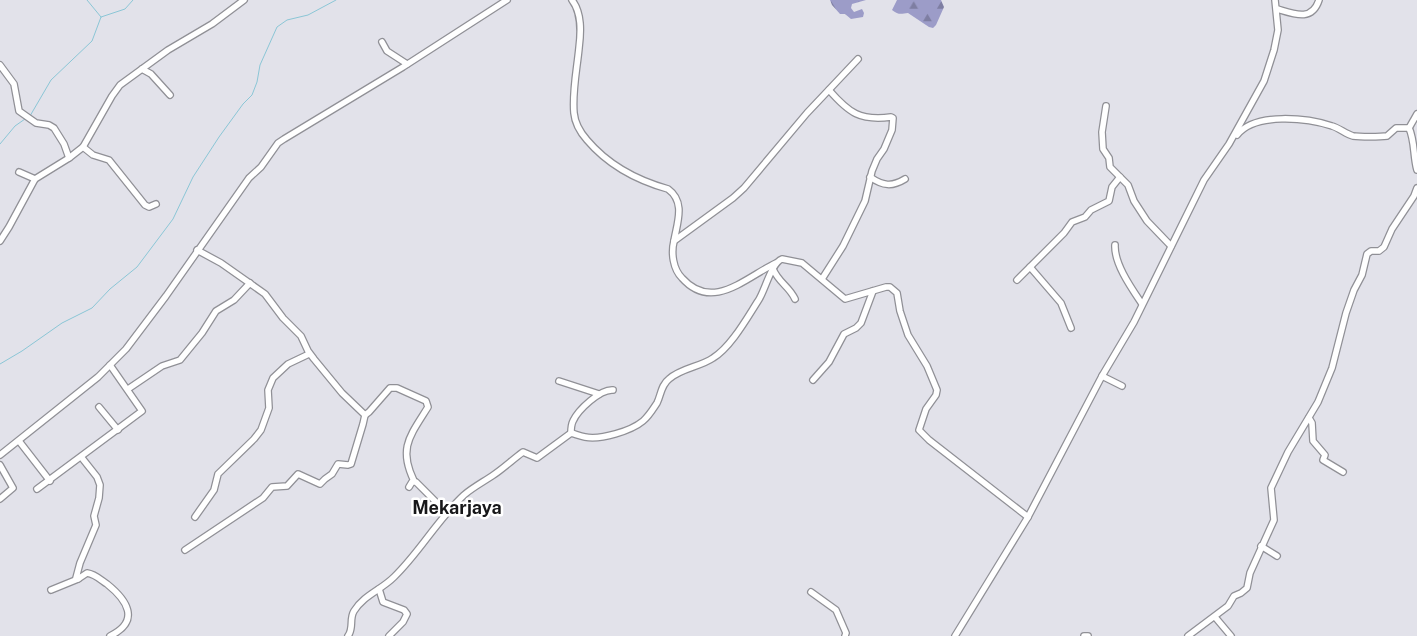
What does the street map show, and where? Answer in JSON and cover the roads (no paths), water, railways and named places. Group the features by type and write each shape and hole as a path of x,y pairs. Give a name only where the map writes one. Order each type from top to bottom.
{"street":[{"path":"0,241 35,179 83,147 116,89 168,50 212,24 244,0"},
{"path":"0,455 110,365 126,349 147,323 252,174 261,167 280,141 407,64 507,0"},
{"path":"572,0 578,11 580,38 574,97 576,124 592,146 620,170 674,193 680,205 672,253 680,277 700,292 714,293 726,291 774,266 782,259 802,263 845,299 890,287 897,293 900,311 908,335 920,353 936,385 936,395 926,409 919,430 929,440 1028,517"},
{"path":"954,636 1028,517 1142,304 1204,180 1229,144 1264,81 1278,30 1275,0"},
{"path":"1276,9 1298,15 1308,14 1314,10 1319,0"},
{"path":"382,42 388,51 407,64"},
{"path":"674,242 744,188 807,113 858,59"},
{"path":"0,65 14,84 18,111 36,123 49,125 54,128 64,144 68,158"},
{"path":"142,69 151,74 170,95"},
{"path":"822,278 850,234 864,201 870,177 892,130 893,118 874,119 858,115 847,108 829,90"},
{"path":"1106,106 1102,132 1103,150 1109,158 1110,167 1128,185 1134,201 1143,215 1171,246"},
{"path":"1409,128 1417,114"},
{"path":"1229,144 1245,126 1267,120 1308,120 1332,125 1354,136 1381,137 1387,136 1396,128 1409,128"},
{"path":"1409,128 1412,134 1414,161 1417,170"},
{"path":"83,147 93,155 109,160 145,205 156,204"},
{"path":"19,172 35,179"},
{"path":"870,177 879,182 892,185 905,178"},
{"path":"1017,280 1064,234 1072,222 1084,218 1090,210 1109,201 1112,187 1120,177"},
{"path":"1188,636 1229,605 1234,596 1244,591 1250,572 1274,520 1271,488 1288,452 1318,402 1332,368 1346,312 1362,275 1367,254 1371,251 1379,251 1384,247 1392,229 1417,188"},
{"path":"1116,245 1115,252 1123,272 1142,304"},
{"path":"197,250 221,263 268,296 283,318 301,336 309,354 342,393 364,415"},
{"path":"774,266 779,280 788,288 795,299"},
{"path":"570,433 585,437 599,437 642,422 658,401 662,388 668,379 715,357 728,344 759,299 774,266"},
{"path":"1030,267 1061,303 1072,328"},
{"path":"128,389 162,366 180,360 202,333 216,311 234,300 250,283"},
{"path":"813,380 828,362 844,334 861,323 872,291"},
{"path":"195,517 214,490 218,474 261,430 269,408 268,390 273,378 288,364 309,354"},
{"path":"37,489 82,458 142,411 110,365"},
{"path":"1102,376 1122,386"},
{"path":"560,381 599,394"},
{"path":"185,550 263,498 272,487 288,486 298,474 320,484 332,474 338,464 351,464 364,415 376,405 390,388 397,388 427,402 428,407 407,444 406,459 414,481 448,513"},
{"path":"348,636 352,630 353,612 369,594 384,586 410,562 464,495 522,452 537,458 570,433 576,416 586,405 599,394 612,390"},
{"path":"99,407 118,430"},
{"path":"1309,418 1312,423 1313,441 1325,455 1323,460 1343,472"},
{"path":"18,441 50,480"},
{"path":"78,579 76,577 80,565 96,525 94,516 100,485 82,458"},
{"path":"0,466 14,488 0,499"},
{"path":"409,487 414,481"},
{"path":"1262,546 1277,556"},
{"path":"51,590 78,579 87,573 93,574 113,589 128,608 127,618 120,631 110,636"},
{"path":"379,589 383,602 404,610 407,614 404,622 389,636"},
{"path":"811,592 836,610 846,633 845,636"},
{"path":"1215,617 1231,636"}],"waterway":[{"path":"87,0 101,17"},
{"path":"30,116 51,80 92,41 101,17 125,9 133,0"},
{"path":"0,364 62,323 92,308 110,289 137,267 173,219 193,177 219,137 243,104 252,95 260,65 277,27 287,20 308,15 336,0"},
{"path":"0,144 15,126 25,119"}],"district":[{"name":"Mekarjaya","path":"457,508"}]}
